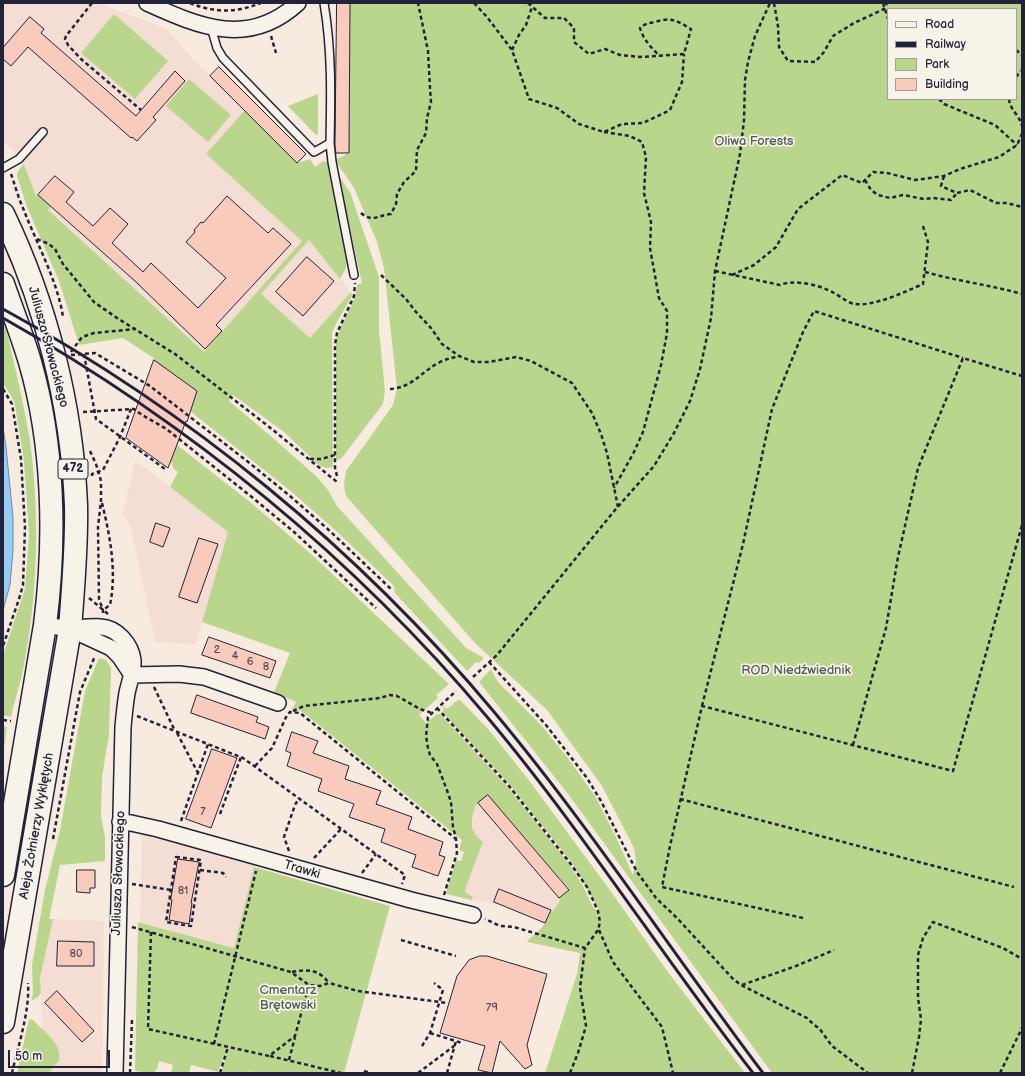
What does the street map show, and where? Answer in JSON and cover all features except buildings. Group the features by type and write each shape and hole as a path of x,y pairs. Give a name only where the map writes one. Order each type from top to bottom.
{"main road":[{"name":"Juliusza Słowackiego","path":"3,214 17,242 42,311 63,395 73,458 76,506 75,569 70,629"},
{"name":"Juliusza Słowackiego","path":"3,284 30,363 43,419 48,460 52,522 48,602 45,625"},
{"name":"Aleja Żołnierzy Wyklętych","path":"3,875 45,625"},
{"name":"Aleja Żołnierzy Wyklętych","path":"3,1022 70,629"}],"street":[{"path":"147,3 188,20 211,27 232,29 251,28 268,23 286,14 298,3"},
{"path":"45,625 70,629 111,648 120,657 132,675 179,674 204,677 278,703"},
{"name":"Juliusza Słowackiego","path":"115,1073 120,822 124,719 132,675"},
{"name":"Trawki","path":"120,822 158,829 411,900 478,916"}],"lane":[{"path":"324,3 328,27 332,75 330,143 332,162 354,275"},
{"path":"211,27 217,48 222,58 314,152 330,143"},
{"path":"3,168 19,159 42,132"}],"path":[{"path":"92,3 66,36 68,45 81,59 141,110"},
{"path":"190,3 219,11 237,10 261,3"},
{"path":"361,213 366,217 373,218 382,217 384,214 391,214 396,204 397,194 404,182 416,171 417,150 426,133 427,118 431,102 428,51 418,3"},
{"path":"474,3 487,17 512,50 529,99 557,108 579,124 604,132 630,136 642,142 646,157 644,193 650,222 650,248 659,298 667,311 667,333 661,365 643,432 634,452 614,488"},
{"path":"528,3 545,18 564,18 574,28 574,42 589,54 605,49 620,55 640,57 684,54"},
{"path":"473,676 497,655 618,507 654,466 690,401 700,369 711,318 715,271 740,154 744,120 745,80 748,62 755,36 770,3"},
{"path":"774,3 778,26 779,47 788,61 814,62 824,52 833,36 854,23 884,9 887,3"},
{"path":"883,3 887,16"},
{"path":"512,50 519,35 526,25 532,7"},
{"path":"604,132 622,124 643,124 670,110 682,82 684,54 691,29 672,19 664,19 643,25 640,28 641,32 651,48 660,56"},
{"path":"940,100 944,104 995,125 1017,145"},
{"path":"1010,100 1010,105 1021,120 1022,126"},
{"path":"732,275 754,265 776,247 798,209 842,175 862,183 873,172 887,173 915,180 944,176 960,169 999,157 1017,145 1022,134"},
{"path":"944,176 941,186 957,193"},
{"path":"865,180 871,190 878,195 890,198 903,195 924,199 933,198 951,200 957,193 970,190 996,203 1007,203 1022,206"},
{"path":"715,271 780,285 788,282 811,285 830,290 855,304 867,304 889,298 923,284 928,242 923,226"},
{"path":"36,239 49,244 55,249 63,264 94,302 110,314 175,354 268,426 336,482"},
{"path":"925,272 952,280 999,287 1022,294"},
{"path":"337,476 335,468 335,345 337,333 354,296 354,275"},
{"path":"381,275 406,299 431,328 442,344 459,356 474,362 489,362 516,357 531,361 572,382 592,413 601,434 607,453 618,507"},
{"path":"803,918 662,887 680,799 743,544 772,409 803,332 814,311 1022,376"},
{"path":"136,329 94,333 82,337 68,355 95,353 150,386 290,496 331,532 391,589"},
{"path":"84,354 96,419 165,468"},
{"path":"390,389 397,389 404,386 440,362 459,356"},
{"path":"853,746 886,628 898,557 918,468 963,358"},
{"path":"3,389 12,404 21,459 25,527 20,599 3,646"},
{"path":"92,474 103,470 120,436 131,409"},
{"path":"79,412 134,409 142,416 157,423 253,498 315,550 376,608"},
{"path":"309,459 322,459 335,455"},
{"path":"101,501 108,526 114,570 113,592 110,605 103,610 99,599 98,527 101,501"},
{"path":"702,706 953,771 1022,525"},
{"path":"489,662 546,725 587,778 602,802 637,872 656,898 678,919 733,979 741,985 807,1018 819,1028 832,1046 868,1073"},
{"path":"153,680 154,688 198,772"},
{"path":"444,896 457,853 456,839 448,793 437,764 430,755 426,736 428,717 456,691"},
{"path":"255,766 272,748 286,715 304,706 380,698 390,695 397,696 420,709 432,713"},
{"path":"437,708 509,786 570,863 587,887 598,911 600,922 598,930 586,948 580,988 586,1026 570,1073"},
{"path":"293,711 300,713 456,839"},
{"path":"135,715 241,757 405,875"},
{"path":"3,720 14,722"},
{"path":"180,823 208,744"},
{"path":"220,814 241,757"},
{"path":"290,856 284,837 295,805 299,798"},
{"path":"680,799 1014,887"},
{"path":"312,860 341,829"},
{"path":"362,873 376,854"},
{"path":"176,857 201,860 191,926 166,922 171,890 176,857"},
{"path":"200,870 223,873 226,877"},
{"path":"214,1044 256,870"},
{"path":"129,884 171,890"},
{"path":"478,916 500,926 514,928 586,948"},
{"path":"912,1073 921,1019 918,998 918,955 923,938 933,922 1003,948 1022,959"},
{"path":"130,926 291,972 309,985 320,986 329,983 358,991 447,1003"},
{"path":"598,930 613,962 662,1027 673,1073"},
{"path":"151,932 148,1029 341,1073"},
{"path":"401,940 456,956"},
{"path":"741,985 796,966 834,950"},
{"path":"291,972 312,970 324,977 329,983"},
{"path":"422,1046 430,1034 444,990 434,982"},
{"path":"289,1060 309,985"},
{"path":"1000,1073 1022,1028"},
{"path":"430,1034 462,1043"},
{"path":"269,1056 295,1036"},
{"path":"447,1073 456,1041"},
{"path":"418,1073 454,1046"},
{"path":"220,1073 228,1047"},
{"path":"130,1073 131,1067"},
{"path":"364,1071 371,1073"}],"shaded area":[{"path":"3,3 99,3 167,29 191,57 245,110 206,154 303,241 204,353 47,210 36,196 25,167 10,148 3,143"},
{"path":"309,240 351,292 310,338 261,294"},
{"path":"135,462 143,466 228,532 196,644 155,642 131,528 123,513"},
{"path":"488,795 569,890 552,912 550,911 545,923 500,905 472,900 473,897 466,893 465,890 483,843 477,837 472,828 472,819 475,806"},
{"path":"142,833 255,865 234,948 140,922"},
{"path":"53,919 104,921 102,1073 41,1073 43,1055 40,978"}],"green space":[{"path":"350,3 1022,3 1022,1073 772,1073 568,794 479,682 491,669 498,682 542,726 567,757 595,796 633,875 636,862 634,848 602,786 547,710 475,643 346,496 344,485 346,471 393,405 397,389 384,268 377,242 354,188 335,160 349,153"},
{"path":"114,14 168,61 135,99 81,53"},
{"path":"189,79 231,115 208,142 166,106"},
{"path":"318,94 318,134 316,135 288,106"},
{"path":"245,110 297,163 310,159 315,167 323,161 327,162 347,256 346,268 340,279 309,240 261,294 310,338 351,292 352,296 332,333 333,467 328,468 320,466 283,431 233,395 229,401 317,477 328,490 337,506 466,648 484,658 479,663 476,662 467,671 394,592 395,587 334,529 293,493 190,411 154,360 155,359 123,338 79,345 59,281 27,207 17,176 17,173 23,164 36,196 38,195 51,206 48,210 204,352 302,241 206,154"},
{"path":"339,179 341,179 350,192 379,277 379,330 385,391 383,404 341,459 336,460 336,341 354,299 357,285 362,283"},
{"path":"3,320 7,332 30,441 36,527 36,556 32,613 23,670 11,717 3,715 3,655 25,589 29,534 24,461 16,411 14,401 3,383"},
{"path":"177,445 250,502 311,554 449,684 436,695 438,698 419,715 426,723 437,714 440,714 507,786 570,865 584,888 593,907 600,914 597,906 572,863 510,785 444,714 444,705 446,709 460,700 489,730 531,783 665,968 745,1073 545,1073 577,974 580,953 527,942 543,926 550,911 552,912 560,901 559,898 569,889 488,795 475,806 472,819 472,828 477,837 483,842 465,890 466,893 473,897 472,900 446,894 456,860 461,861 464,852 459,850 462,840 305,714 299,710 292,709 296,702 274,692 290,653 202,622 228,532 170,487 178,472 173,468 171,460"},
{"path":"99,658 106,660 111,668 109,735 102,777 101,817 105,837 105,861 60,865 49,919 53,919 40,978 41,993 38,997 31,1001 33,993 32,965 45,890 60,830 85,691"},
{"path":"3,726 7,727 3,756"},
{"name":"Cmentarz Brętowski","path":"254,867 390,906 344,1073 255,1073 249,1071 249,1073 221,1073 226,1057 224,1056 218,1072 191,1065 189,1073 171,1073 173,1065 159,1061 157,1069 153,1073 135,1071 138,922 234,948"},
{"path":"29,1019 33,1020 47,1033 58,1049 59,1060 49,1073 17,1073"}],"water":[{"path":"3,427 13,517 13,550 10,585 3,610"}],"railway":[{"path":"3,309 72,349 140,392 205,438 268,488 328,540 387,595 442,653 495,713 565,801 763,1073"},
{"path":"3,318 71,358 137,402 201,448 264,496 381,602 436,659 488,718 523,761 590,849 719,1029 753,1073"}],"park label":[{"name":"Oliwa Forests","path":"754,142"},
{"name":"ROD Niedźwiednik","path":"796,671"}]}
